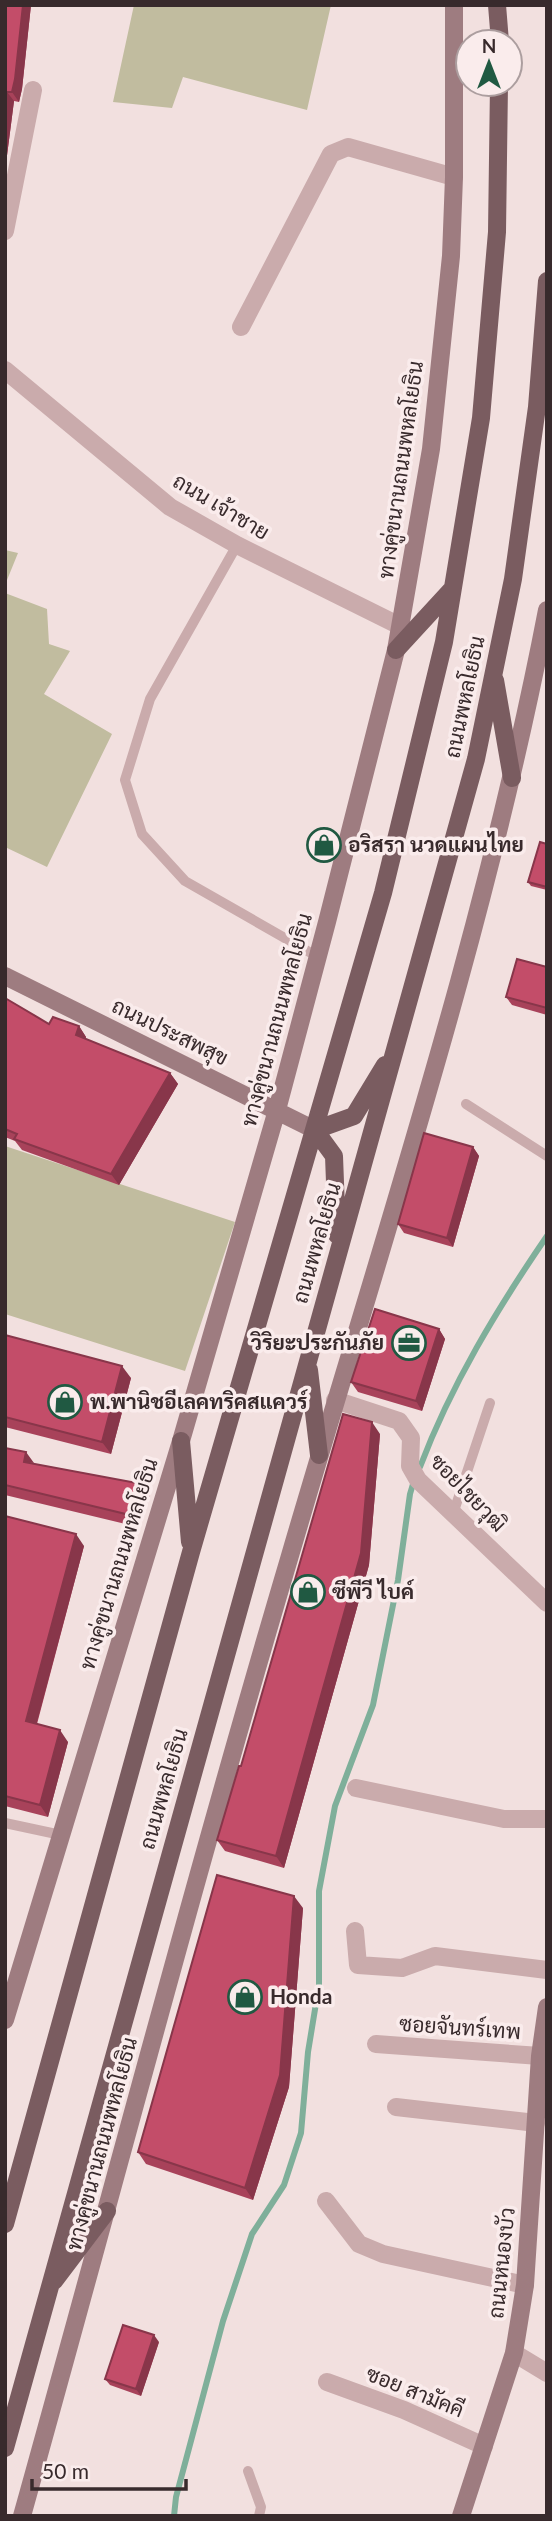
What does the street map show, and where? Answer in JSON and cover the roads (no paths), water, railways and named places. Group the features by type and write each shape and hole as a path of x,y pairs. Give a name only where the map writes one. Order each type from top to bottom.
{"main road":[{"name":"ทางคู่ขนานถนนพหลโยธิน","path":"5,2020 277,1110 396,650 431,449 451,256 454,5"},
{"path":"497,5 499,28"},
{"name":"ถนนพหลโยธิน","path":"5,2224 191,1552 383,893 444,642 483,405 497,232 499,98"},
{"name":"ถนนพหลโยธิน","path":"5,2448 476,758 513,579 537,407 547,282"},
{"path":"396,650 453,588"},
{"name":"ทางคู่ขนานถนนพหลโยธิน","path":"22,2516 252,1682 430,1089 512,778 547,610"},
{"path":"494,670 512,778"},
{"name":"ถนนประสพสุข","path":"5,976 315,1130"},
{"path":"337,1252 334,1156 315,1130 354,1116 398,1043"},
{"path":"307,1360 319,1455"},
{"path":"180,1441 191,1552"},
{"name":"ถนนหนองบัว","path":"461,2516 514,2353 526,2285 540,2162 536,2123 540,2056 547,2007"},
{"path":"48,2288 107,2211"}],"street":[{"path":"5,231 33,90"},
{"path":"242,327 331,154 348,146 454,177"},
{"name":"ถนน เจ้าชาย","path":"5,370 170,507 237,545 400,626"},
{"name":"ซอยไชยวุฒิ","path":"335,1400 399,1421 411,1438 410,1466 418,1480 547,1603"},
{"path":"356,1788 504,1819 547,1819"},
{"path":"355,1931 358,1965 402,1968 435,1956 547,1970"},
{"name":"ซอยจันทร์เทพ","path":"376,2044 540,2056"},
{"path":"396,2107 536,2123"},
{"path":"326,2201 359,2244 383,2254 526,2285"},
{"path":"514,2353 547,2373"},
{"name":"ซอย สามัคคี","path":"327,2382 404,2410 484,2446"}],"lane":[{"path":"237,545 150,699 125,780 142,834 185,881 318,957"},
{"path":"466,1104 547,1156"},
{"path":"453,1514 490,1403"},
{"path":"5,1823 61,1835"},
{"path":"248,2471 261,2507 259,2516"}],"waterway":[{"path":"420,1467 476,1348 547,1236"},
{"path":"174,2516 176,2497 223,2321 252,2234 284,2185 301,2133 308,2052 319,1985 319,1891 335,1806 373,1705 398,1580 413,1484"}],"place":[{"name":"อริสรา นวดแผนไทย","path":"324,845"},
{"name":"วิริยะประกันภัย","path":"409,1343"},
{"name":"พ.พานิชอีเลคทริคสแควร์","path":"65,1402"},
{"name":"ซีพีวี ไบค์","path":"308,1592"},
{"name":"Honda","path":"245,1997"}]}
